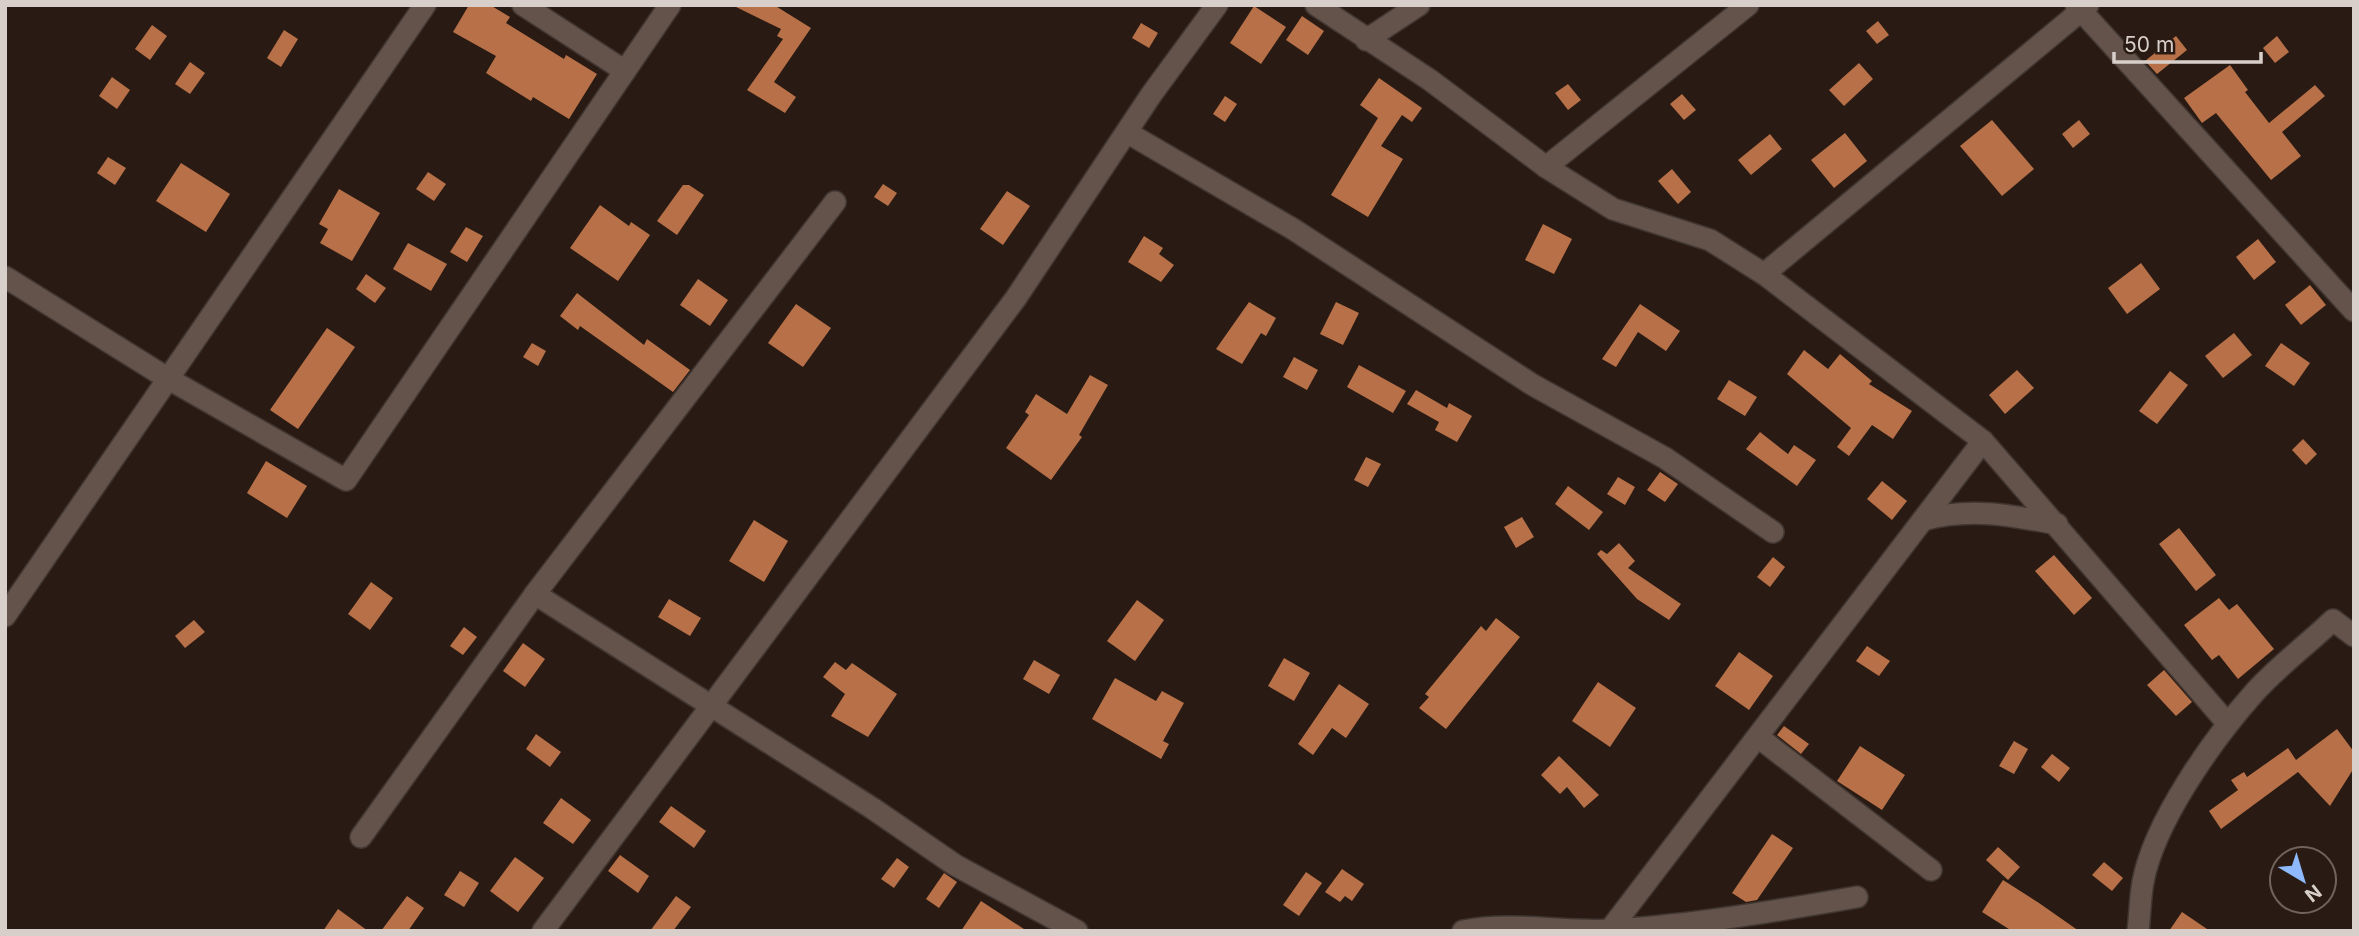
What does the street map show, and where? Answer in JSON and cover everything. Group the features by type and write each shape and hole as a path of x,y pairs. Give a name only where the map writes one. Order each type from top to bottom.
{"street":[{"path":"5,616 425,5"},
{"path":"523,5 625,71"},
{"path":"5,276 167,378 346,480 670,5"},
{"path":"542,931 1016,299 1128,133 1151,94 1217,5"},
{"path":"1315,5 1430,80 1546,167 1612,209 1710,240 1764,274 1983,441 2228,724"},
{"path":"1366,40 1419,5"},
{"path":"1546,167 1748,5"},
{"path":"1764,274 2082,7 2354,311"},
{"path":"1128,133 1293,229 1533,385 1665,458 1773,532"},
{"path":"361,837 536,594 835,202"},
{"path":"1609,930 1983,441"},
{"path":"1923,520 1949,513 1994,512 2057,524"},
{"path":"536,594 955,865 1063,927"},
{"path":"2138,931 2143,881 2151,854 2186,783 2228,724 2255,691 2333,620 2354,636"},
{"path":"1758,737 1931,870"},
{"path":"1463,931 1523,926 1609,930 1697,922 1857,897"}],"building":[{"path":"469,5 490,5 510,17 506,23 564,59 566,55 597,74 569,119 533,97 531,101 486,73 496,56 453,32"},
{"path":"732,5 774,5 811,28 774,82 796,97 785,113 747,90 783,39 777,36 781,29"},
{"path":"1254,6 1286,27 1261,64 1230,43"},
{"path":"1302,16 1324,31 1308,55 1286,40"},
{"path":"1878,21 1889,35 1877,44 1866,31"},
{"path":"1141,23 1158,33 1149,48 1132,38"},
{"path":"152,25 167,36 150,60 135,49"},
{"path":"284,30 298,39 281,67 267,58"},
{"path":"2176,36 2187,50 2157,74 2145,61"},
{"path":"2277,36 2289,52 2275,63 2263,48"},
{"path":"190,62 205,73 190,94 175,84"},
{"path":"1859,63 1873,79 1844,106 1829,90"},
{"path":"2230,65 2248,90 2245,92 2269,123 2315,85 2325,96 2282,132 2301,156 2271,180 2216,113 2202,123 2184,98"},
{"path":"112,77 130,90 117,109 99,96"},
{"path":"1379,78 1422,108 1412,122 1402,115 1381,146 1403,159 1368,217 1331,195 1378,118 1360,105"},
{"path":"1568,84 1581,100 1568,110 1555,93"},
{"path":"1682,94 1696,110 1684,120 1670,104"},
{"path":"1225,96 1237,104 1225,122 1213,114"},
{"path":"1992,120 2034,169 2002,196 1960,146"},
{"path":"2079,120 2090,134 2073,148 2062,134"},
{"path":"1845,133 1867,161 1834,188 1811,160"},
{"path":"1770,134 1782,149 1751,175 1738,160"},
{"path":"108,157 126,168 115,185 97,173"},
{"path":"181,163 230,194 206,232 156,201"},
{"path":"1672,169 1691,192 1678,204 1658,181"},
{"path":"428,172 446,184 434,201 416,189"},
{"path":"883,184 897,193 888,206 874,197"},
{"path":"683,185 689,185 704,195 677,235 657,221"},
{"path":"339,189 380,213 352,261 320,243 328,229 319,224"},
{"path":"1007,191 1030,206 1003,245 980,229"},
{"path":"600,205 629,226 631,222 650,235 618,281 570,248"},
{"path":"1543,224 1572,239 1554,274 1525,260"},
{"path":"466,227 483,236 467,262 450,252"},
{"path":"1144,236 1163,248 1159,254 1174,265 1161,282 1128,262"},
{"path":"2258,239 2276,262 2254,280 2236,257"},
{"path":"408,243 447,264 431,291 393,269"},
{"path":"2141,263 2160,289 2127,314 2108,288"},
{"path":"366,274 386,288 375,303 356,289"},
{"path":"698,279 728,300 710,326 680,305"},
{"path":"2310,285 2326,305 2301,325 2285,305"},
{"path":"577,293 644,345 647,339 690,370 673,392 580,326 578,330 560,316"},
{"path":"1249,302 1276,318 1266,336 1261,333 1242,364 1216,349"},
{"path":"1336,302 1359,313 1343,345 1320,334"},
{"path":"796,304 831,328 803,367 768,343"},
{"path":"1640,304 1680,331 1666,351 1638,332 1616,367 1602,359"},
{"path":"327,328 355,347 298,429 270,410"},
{"path":"2234,333 2252,355 2223,378 2205,356"},
{"path":"532,343 546,351 538,366 523,357"},
{"path":"2281,343 2310,363 2294,386 2265,366"},
{"path":"1804,350 1828,369 1840,354 1872,381 1869,384 1912,411 1893,439 1872,425 1849,456 1837,447 1851,428 1787,374"},
{"path":"1294,357 1318,370 1307,390 1283,377"},
{"path":"1359,365 1406,391 1393,413 1347,387"},
{"path":"2017,370 2034,388 2005,414 1989,395"},
{"path":"2170,371 2188,385 2157,424 2139,411"},
{"path":"1090,375 1108,385 1079,435 1082,437 1051,480 1006,448 1029,415 1025,412 1036,394 1067,414"},
{"path":"1729,380 1757,397 1745,416 1717,399"},
{"path":"1416,390 1447,408 1449,403 1472,416 1457,442 1435,430 1439,422 1407,404"},
{"path":"1760,432 1788,454 1794,445 1816,460 1797,486 1746,449"},
{"path":"2303,439 2317,454 2306,465 2292,450"},
{"path":"1366,457 1381,464 1368,487 1354,480"},
{"path":"266,461 307,486 287,518 247,493"},
{"path":"1660,472 1678,484 1665,502 1647,490"},
{"path":"1618,477 1635,487 1625,505 1607,494"},
{"path":"1882,481 1907,501 1892,520 1867,499"},
{"path":"1568,486 1603,512 1589,530 1555,504"},
{"path":"1522,517 1534,537 1516,548 1504,527"},
{"path":"754,520 788,541 764,582 729,561"},
{"path":"2179,528 2216,575 2196,591 2159,544"},
{"path":"1619,543 1635,561 1628,568 1681,604 1669,620 1637,599 1597,554 1601,550 1607,554"},
{"path":"2054,555 2092,598 2074,615 2035,571"},
{"path":"1773,557 1785,567 1770,587 1757,577"},
{"path":"371,582 393,598 370,630 348,614"},
{"path":"2219,598 2229,610 2237,604 2274,649 2238,679 2219,655 2212,660 2184,625"},
{"path":"669,599 701,618 690,636 658,617"},
{"path":"1137,600 1164,620 1135,661 1107,641"},
{"path":"1496,618 1520,637 1446,729 1419,708 1429,697 1425,694 1481,626 1486,631"},
{"path":"194,620 205,632 185,648 175,636"},
{"path":"464,627 477,637 463,655 450,646"},
{"path":"523,643 545,659 525,687 503,671"},
{"path":"1867,646 1890,661 1879,676 1856,661"},
{"path":"1739,652 1773,676 1749,710 1715,686"},
{"path":"1284,658 1310,673 1294,701 1268,686"},
{"path":"1034,660 1060,675 1049,694 1023,679"},
{"path":"835,662 846,670 852,663 897,694 868,737 831,716 845,694 823,677"},
{"path":"2164,670 2192,702 2176,716 2147,685"},
{"path":"1115,678 1156,701 1162,691 1184,703 1163,741 1169,744 1161,759 1092,719"},
{"path":"1598,682 1636,708 1610,747 1572,721"},
{"path":"1339,684 1369,704 1346,738 1332,728 1313,755 1298,744"},
{"path":"1784,726 1809,744 1801,754 1777,735"},
{"path":"2337,729 2354,752 2354,768 2330,806 2298,772 2221,829 2209,811 2238,790 2231,780 2244,772 2247,777 2288,748 2296,760"},
{"path":"536,734 561,752 550,767 526,749"},
{"path":"2014,741 2028,749 2014,774 1999,766"},
{"path":"1860,746 1905,775 1882,810 1837,781"},
{"path":"2052,754 2070,768 2059,782 2041,767"},
{"path":"1559,756 1599,795 1584,808 1567,787 1560,794 1541,775"},
{"path":"561,798 591,820 573,844 543,823"},
{"path":"671,806 706,831 694,848 659,822"},
{"path":"1772,834 1793,848 1757,900 1746,902 1732,893"},
{"path":"1998,847 2020,867 2008,880 1986,860"},
{"path":"620,855 649,876 638,893 608,871"},
{"path":"515,857 544,878 518,912 490,891"},
{"path":"897,858 909,867 894,888 881,879"},
{"path":"2104,862 2123,878 2112,891 2092,875"},
{"path":"1342,869 1364,884 1352,901 1345,896 1340,902 1325,892"},
{"path":"460,871 479,883 464,907 444,895"},
{"path":"1306,872 1322,883 1299,916 1283,905"},
{"path":"944,873 957,882 939,908 926,899"},
{"path":"2003,880 2079,931 2012,931 1982,912"},
{"path":"407,896 424,908 408,931 381,931"},
{"path":"676,896 691,907 673,931 650,931"},
{"path":"981,901 1027,931 961,931"},
{"path":"338,909 368,931 323,931"},
{"path":"2182,912 2210,931 2169,931"}]}
